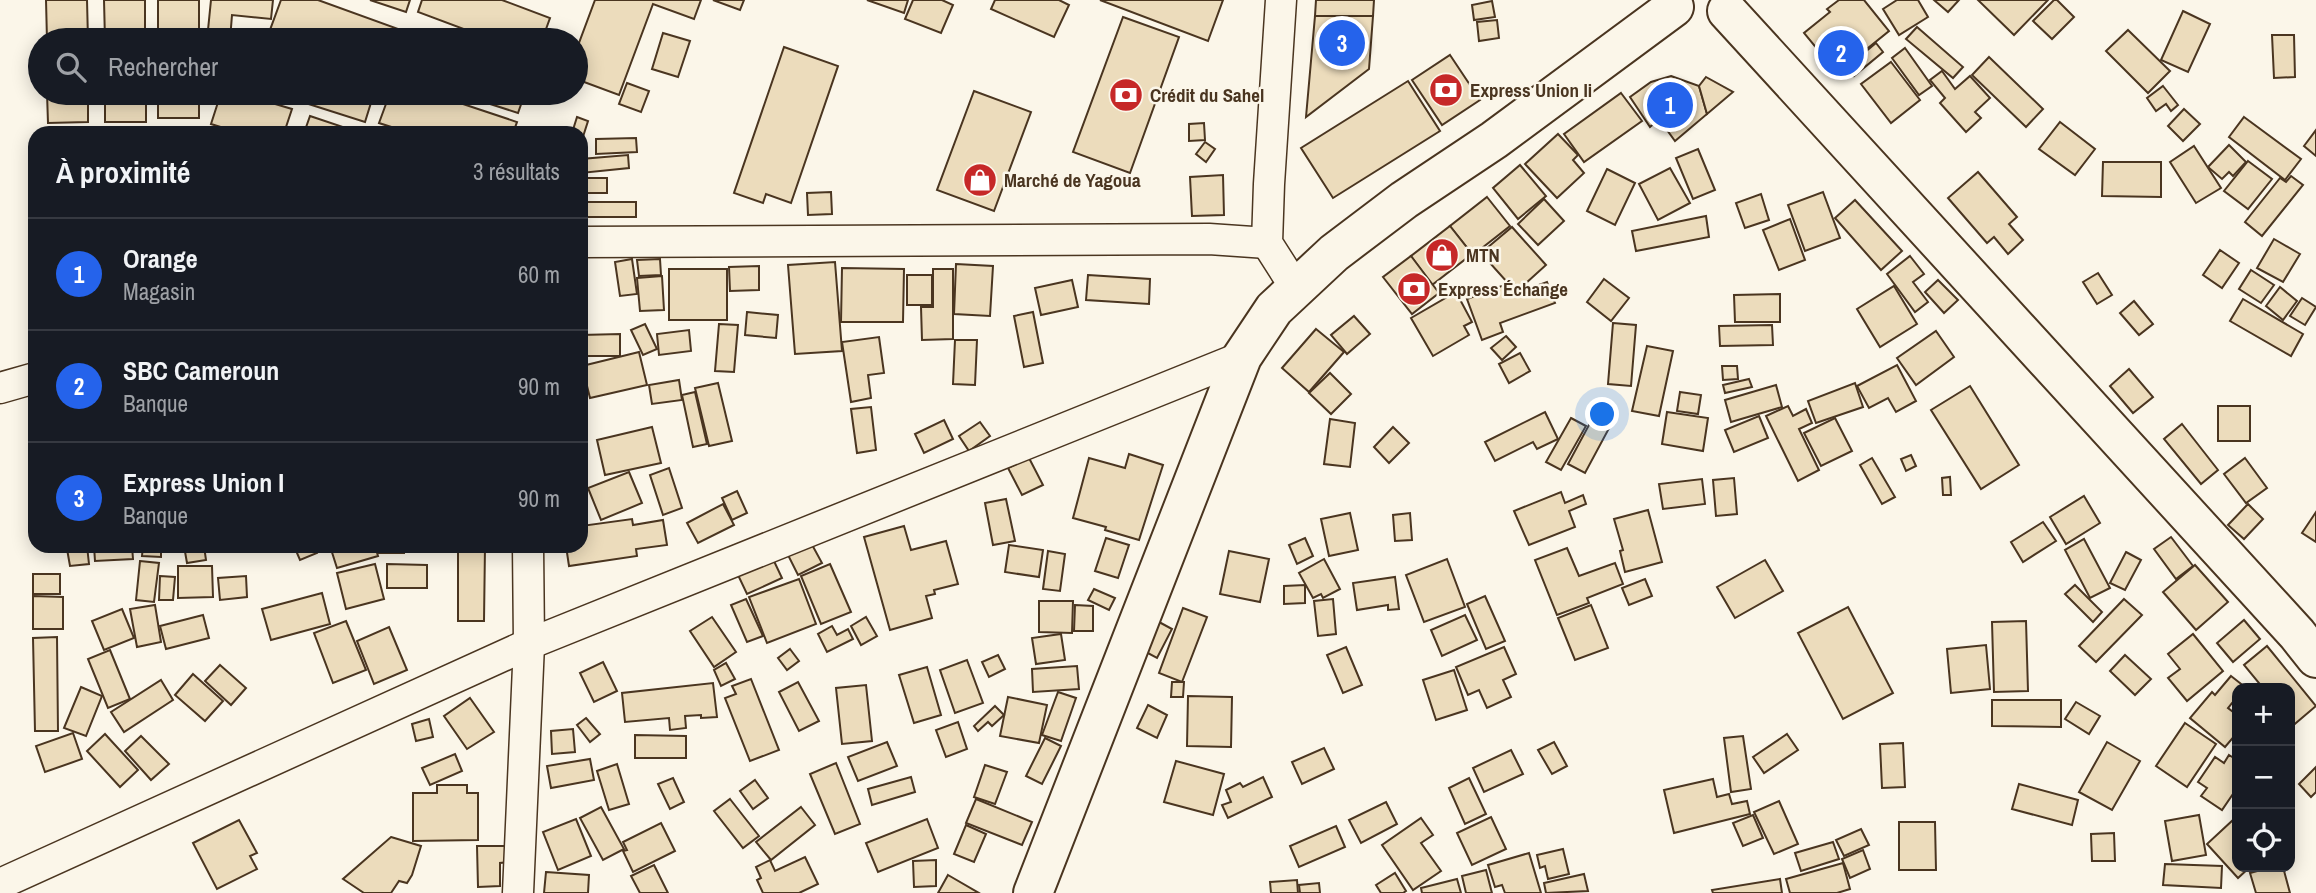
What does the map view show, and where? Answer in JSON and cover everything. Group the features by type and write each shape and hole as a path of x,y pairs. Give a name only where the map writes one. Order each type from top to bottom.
{"main road":[{"path":"1033,893 1242,357 1275,309 1334,253 1404,200 1494,140 1672,4 1682,17 1693,22 1706,23 1718,19 1730,5 2316,658"}],"street":[{"path":"1281,0 1267,243 1295,288"},
{"path":"588,242 1209,239 1267,243"},
{"path":"0,884 529,643 1242,357"},
{"path":"0,388 28,380"},
{"path":"518,893 529,643 528,553"}],"building":[{"path":"46,0 87,0 88,28 47,28"},
{"path":"104,0 145,0 145,28 105,28"},
{"path":"158,0 199,0 199,28 158,28"},
{"path":"211,0 273,0 271,19 232,15 231,28 208,28"},
{"path":"281,0 318,0 395,28 271,28"},
{"path":"370,0 410,0 406,12"},
{"path":"422,0 502,0 550,18 546,28 461,28 418,12"},
{"path":"595,0 701,0 694,19 653,4 619,95 588,83 588,28 585,28"},
{"path":"713,0 744,0 740,10"},
{"path":"867,0 908,0 904,13"},
{"path":"913,0 942,0 953,5 941,33 905,19"},
{"path":"995,0 1059,0 1069,5 1054,37 991,9"},
{"path":"1100,0 1223,0 1208,41"},
{"path":"1316,0 1374,0 1373,16 1315,16"},
{"path":"1839,0 1864,0 1889,31 1837,73 1804,33 1830,12 1827,9"},
{"path":"1897,0 1918,0 1928,17 1899,35 1883,9"},
{"path":"1934,0 1959,0 1948,12"},
{"path":"1978,0 2048,0 2014,35"},
{"path":"2054,0 2074,17 2052,39 2033,21"},
{"path":"1492,1 1495,17 1474,20 1472,5"},
{"path":"2183,11 2210,24 2188,72 2161,60"},
{"path":"1315,16 1373,16 1369,69 1306,117"},
{"name":"Crédit du Sahel","path":"1123,17 1179,37 1130,173 1073,152"},
{"path":"1497,20 1499,38 1479,41 1477,22"},
{"path":"1917,27 1963,67 1953,78 1906,39"},
{"path":"2128,30 2170,71 2148,93 2106,51"},
{"path":"663,33 690,41 678,77 652,69"},
{"path":"2272,35 2294,35 2295,77 2274,78"},
{"path":"1876,43 1883,52 1854,76 1847,67"},
{"path":"784,47 838,66 791,203 766,194 763,203 734,193"},
{"path":"1905,48 1932,86 1919,95 1892,58"},
{"name":"Express Union Ii","path":"1450,55 1480,100 1442,125 1412,80"},
{"path":"1989,57 2043,109 2026,127 1972,75"},
{"path":"1891,62 1920,100 1891,123 1861,84"},
{"path":"1942,71 1955,89 1970,76 1990,98 1975,112 1981,118 1966,132 1940,103 1945,98 1930,80"},
{"path":"1671,76 1699,86 1707,114 1675,141 1659,119 1650,127 1630,97 1651,82"},
{"path":"1706,77 1733,92 1707,114 1699,86"},
{"path":"1408,81 1440,131 1333,198 1301,148"},
{"path":"627,83 649,91 641,112 619,104"},
{"path":"2163,86 2178,105 2171,111 2166,104 2156,111 2147,98"},
{"path":"974,91 1031,112 994,211 937,190"},
{"path":"1621,93 1642,121 1584,162 1564,134"},
{"path":"47,105 88,105 88,122 48,123"},
{"path":"105,105 146,105 146,122 105,122"},
{"path":"158,105 199,105 199,118 158,118"},
{"path":"217,105 278,105 292,109 286,126 211,124"},
{"path":"312,105 370,105 365,122"},
{"path":"386,105 466,105 517,122 516,126 388,126 379,123"},
{"path":"493,105 521,105 518,113"},
{"path":"2184,109 2200,124 2183,141 2168,126"},
{"path":"310,116 340,126 306,126"},
{"path":"577,117 588,121 586,126 574,126"},
{"path":"2244,117 2301,159 2285,180 2229,137"},
{"path":"2060,122 2095,149 2075,175 2039,149"},
{"path":"1204,123 1205,140 1189,141 1189,124"},
{"path":"2316,130 2316,156 2304,146"},
{"path":"1558,134 1578,155 1573,160 1584,173 1557,198 1525,164"},
{"path":"636,138 637,152 596,154 596,139"},
{"path":"1205,142 1215,149 1206,162 1196,154"},
{"path":"2229,145 2246,162 2233,176 2229,172 2222,179 2208,167"},
{"path":"2194,146 2221,188 2196,203 2170,162"},
{"path":"1698,149 1715,190 1693,199 1676,158"},
{"path":"628,155 629,168 588,172 588,158"},
{"path":"2248,161 2272,179 2248,209 2224,191"},
{"path":"2103,162 2161,162 2161,197 2102,196"},
{"path":"1520,165 1546,196 1518,219 1493,188"},
{"path":"1670,168 1690,203 1658,220 1639,184"},
{"path":"1607,169 1635,183 1615,225 1587,211"},
{"path":"1978,172 2017,217 2009,224 2023,240 2008,254 1994,237 1987,243 1948,198"},
{"path":"1223,175 1224,215 1192,216 1190,177"},
{"path":"2291,176 2303,185 2262,236 2245,222 2280,178 2286,182"},
{"path":"588,178 607,178 607,193 588,193"},
{"path":"831,192 832,214 808,215 807,193"},
{"path":"1823,192 1840,238 1805,251 1788,205"},
{"path":"1761,194 1769,220 1745,228 1736,203"},
{"path":"1487,197 1510,226 1473,255 1450,226"},
{"path":"1544,199 1564,221 1538,245 1518,224"},
{"path":"1855,200 1902,251 1881,270 1835,218"},
{"path":"588,202 636,202 636,217 588,217"},
{"path":"1706,216 1709,237 1636,251 1632,231"},
{"path":"1790,219 1805,260 1779,270 1763,230"},
{"name":"MTN","path":"1450,226 1472,254 1432,285 1411,256"},
{"path":"1512,227 1546,265 1516,292 1481,253"},
{"path":"2274,239 2300,254 2283,282 2257,268"},
{"path":"2220,250 2239,263 2222,288 2203,275"},
{"name":"Express Échange","path":"1411,256 1439,293 1412,314 1383,277"},
{"path":"1910,256 1924,274 1913,282 1928,302 1915,312 1887,274"},
{"path":"632,259 637,294 620,296 615,262"},
{"path":"660,259 661,275 639,276 637,260"},
{"path":"835,262 842,351 795,354 788,265"},
{"path":"956,264 993,266 990,316 954,314"},
{"path":"759,266 759,290 730,291 729,267"},
{"path":"842,268 904,269 903,322 841,322"},
{"path":"669,269 727,269 727,320 669,320"},
{"path":"933,269 953,269 953,339 922,340 921,307 933,307"},
{"path":"2251,270 2274,285 2261,303 2239,289"},
{"path":"2098,273 2112,295 2097,304 2083,282"},
{"path":"907,275 932,275 932,305 907,305"},
{"path":"1088,275 1150,279 1149,304 1086,300"},
{"path":"662,276 664,310 640,311 637,278"},
{"path":"1604,279 1629,298 1611,321 1587,302"},
{"path":"1072,280 1078,307 1041,315 1035,288"},
{"path":"1938,280 1958,300 1944,313 1925,292"},
{"path":"1547,282 1555,303 1500,323 1503,332 1482,340 1467,299 1507,284 1511,295"},
{"path":"1894,286 1917,324 1880,347 1857,309"},
{"path":"2280,287 2297,301 2283,320 2266,306"},
{"path":"1456,292 1472,322 1464,326 1469,335 1433,356 1411,318"},
{"path":"1780,294 1780,322 1735,322 1734,295"},
{"path":"2302,298 2316,307 2305,325 2290,316"},
{"path":"2243,299 2303,334 2291,356 2230,321"},
{"path":"2134,301 2153,324 2139,335 2120,313"},
{"path":"747,312 778,315 776,338 745,335"},
{"path":"1033,312 1043,363 1024,367 1014,316"},
{"path":"1354,316 1370,334 1347,354 1331,335"},
{"path":"1613,323 1636,325 1631,386 1608,384"},
{"path":"645,324 657,349 643,355 631,330"},
{"path":"719,324 738,325 734,372 715,371"},
{"path":"1772,325 1773,345 1720,346 1719,326"},
{"path":"1316,329 1344,352 1309,392 1282,368"},
{"path":"689,330 691,351 659,355 657,334"},
{"path":"1936,331 1954,357 1916,385 1897,358"},
{"path":"620,334 620,356 588,356 588,335"},
{"path":"1506,336 1516,347 1502,360 1491,348"},
{"path":"879,337 884,373 868,375 871,398 851,402 842,342"},
{"path":"955,340 977,340 975,385 953,384"},
{"path":"1647,346 1673,351 1659,416 1632,411"},
{"path":"639,352 647,385 590,398 588,365"},
{"path":"1520,353 1530,371 1509,383 1499,364"},
{"path":"1897,365 1916,401 1896,412 1888,398 1869,408 1857,386"},
{"path":"1722,366 1737,366 1738,379 1723,380"},
{"path":"2129,369 2153,397 2133,413 2110,386"},
{"path":"1330,373 1351,394 1331,414 1309,393"},
{"path":"1749,379 1752,387 1725,393 1723,385"},
{"path":"679,380 682,400 652,404 649,385"},
{"path":"718,383 732,441 709,446 695,388"},
{"path":"1855,383 1863,407 1816,423 1808,401"},
{"path":"1776,385 1782,407 1731,422 1725,400"},
{"path":"1970,386 2019,465 1981,489 1931,410"},
{"path":"695,392 707,444 693,447 682,395"},
{"path":"1680,392 1701,395 1698,414 1677,411"},
{"path":"1788,406 1793,416 1806,409 1812,423 1799,429 1819,470 1798,481 1766,416"},
{"path":"2218,406 2250,406 2250,441 2218,441"},
{"path":"871,407 876,450 857,453 851,409"},
{"path":"1597,410 1614,419 1585,473 1568,464"},
{"path":"1545,412 1558,439 1537,449 1533,442 1495,461 1485,442"},
{"path":"1667,412 1708,418 1703,451 1662,444"},
{"path":"1759,416 1768,438 1734,452 1725,430"},
{"path":"1571,418 1586,426 1561,470 1546,462"},
{"path":"1835,418 1852,451 1821,466 1804,433"},
{"path":"1330,419 1355,423 1350,467 1324,464"},
{"path":"944,420 953,439 924,453 915,434"},
{"path":"980,422 990,436 969,451 959,436"},
{"path":"2182,424 2218,470 2201,484 2164,439"},
{"path":"652,427 661,463 605,475 597,440"},
{"path":"1393,427 1409,443 1389,463 1374,447"},
{"path":"1129,454 1163,465 1139,540 1073,518 1089,458 1125,468"},
{"path":"1911,455 1916,466 1906,471 1901,459"},
{"path":"1029,458 1043,485 1022,495 1008,468"},
{"path":"1872,458 1895,497 1882,504 1860,465"},
{"path":"2245,458 2267,488 2246,503 2224,474"},
{"path":"669,468 682,508 663,515 650,475"},
{"path":"629,472 642,503 601,520 588,488"},
{"path":"1950,477 1951,495 1943,495 1942,478"},
{"path":"1734,478 1737,514 1716,516 1713,480"},
{"path":"1702,479 1705,504 1663,509 1659,484"},
{"path":"737,491 747,513 732,520 722,498"},
{"path":"1561,492 1565,503 1583,495 1586,504 1569,511 1575,527 1529,545 1514,511"},
{"path":"2084,496 2100,523 2066,544 2050,517"},
{"path":"1006,499 1015,541 993,545 985,503"},
{"path":"723,504 734,525 698,543 687,523"},
{"path":"2248,504 2263,519 2244,539 2228,525"},
{"path":"1648,510 1662,562 1625,572 1620,551 1623,550 1614,519"},
{"path":"2316,512 2316,542 2302,533"},
{"path":"1350,513 1358,550 1329,556 1321,519"},
{"path":"1410,513 1412,540 1395,541 1393,515"},
{"path":"632,519 633,525 663,520 667,545 636,549 637,556 569,566 567,553 588,553 588,525"},
{"path":"2043,522 2056,541 2023,562 2011,542"},
{"path":"904,526 911,550 946,541 958,584 934,590 935,594 926,596 932,618 890,630 864,537"},
{"path":"2171,537 2193,566 2176,579 2154,549"},
{"path":"1106,538 1129,545 1118,578 1095,571"},
{"path":"1305,538 1313,556 1297,564 1289,545"},
{"path":"2084,539 2110,588 2090,598 2065,550"},
{"path":"810,541 822,563 798,575 787,553"},
{"path":"1009,545 1043,550 1039,577 1005,572"},
{"path":"1567,548 1579,576 1615,563 1623,584 1587,598 1589,603 1557,615 1535,560"},
{"path":"1048,551 1065,554 1060,591 1043,589"},
{"path":"1229,551 1269,559 1260,602 1220,594"},
{"path":"2126,552 2141,560 2125,590 2110,583"},
{"path":"68,553 88,553 89,564 70,566"},
{"path":"94,553 133,553 133,559 95,561"},
{"path":"142,553 161,553 161,557 142,556"},
{"path":"185,553 205,553 206,560 187,563"},
{"path":"297,553 317,553 300,560"},
{"path":"332,553 377,553 378,556 337,568"},
{"path":"458,553 485,553 484,621 458,621"},
{"path":"773,559 782,578 747,594 738,575"},
{"path":"1324,559 1340,589 1323,598 1321,594 1313,598 1299,573"},
{"path":"1447,559 1465,607 1424,622 1406,575"},
{"path":"1765,560 1783,591 1735,618 1717,587"},
{"path":"140,561 159,563 154,602 136,600"},
{"path":"375,564 384,599 346,609 337,573"},
{"path":"387,564 427,565 427,588 387,588"},
{"path":"830,564 851,612 821,624 801,576"},
{"path":"2195,565 2228,602 2196,630 2163,592"},
{"path":"178,566 212,566 213,597 178,598"},
{"path":"33,574 60,574 60,594 33,594"},
{"path":"160,576 175,577 173,600 159,600"},
{"path":"246,576 247,597 220,600 218,578"},
{"path":"1395,577 1399,609 1388,610 1388,605 1357,610 1353,583"},
{"path":"799,579 816,624 767,643 749,597"},
{"path":"1645,579 1652,596 1629,605 1622,588"},
{"path":"1305,585 1305,603 1284,604 1284,586"},
{"path":"2075,585 2102,612 2093,622 2065,594"},
{"path":"1094,589 1115,598 1109,610 1088,600"},
{"path":"322,593 330,624 271,640 262,609"},
{"path":"33,596 63,597 63,629 33,629"},
{"path":"1485,596 1505,641 1486,649 1467,604"},
{"path":"746,599 763,636 747,642 731,605"},
{"path":"1333,599 1336,634 1318,636 1314,601"},
{"path":"2124,599 2142,615 2096,662 2079,646"},
{"path":"1039,601 1073,601 1072,633 1039,632"},
{"path":"155,605 161,642 137,647 130,609"},
{"path":"1075,605 1093,606 1093,631 1074,631"},
{"path":"1591,605 1608,648 1575,660 1558,618"},
{"path":"1848,607 1893,693 1843,719 1798,633"},
{"path":"1183,608 1207,617 1182,682 1159,673"},
{"path":"122,609 134,638 104,650 92,621"},
{"path":"203,615 209,638 166,649 160,626"},
{"path":"1465,615 1477,640 1442,656 1431,630"},
{"path":"712,617 736,652 714,667 690,631"},
{"path":"866,617 877,636 861,645 851,626"},
{"path":"2244,620 2260,639 2233,662 2217,643"},
{"path":"346,621 366,670 333,683 314,633"},
{"path":"2026,621 2028,691 1994,692 1992,622"},
{"path":"1159,622 1172,629 1157,658 1144,651"},
{"path":"832,626 837,635 848,629 853,639 827,652 818,634"},
{"path":"389,627 407,670 374,684 357,641"},
{"path":"1061,634 1065,660 1036,664 1032,638"},
{"path":"2193,634 2223,671 2187,701 2168,678 2180,669 2168,654"},
{"path":"57,637 58,731 35,731 33,638"},
{"path":"1986,645 1990,689 1951,693 1947,649"},
{"path":"2267,646 2316,706 2295,724 2295,683 2259,683 2244,665"},
{"path":"1346,647 1362,685 1343,693 1327,655"},
{"path":"1504,647 1516,674 1503,680 1511,697 1487,708 1479,690 1468,695 1456,667"},
{"path":"790,649 799,661 787,670 778,658"},
{"path":"110,650 130,699 108,708 88,659"},
{"path":"998,655 1005,669 989,677 982,662"},
{"path":"2125,655 2151,679 2135,695 2110,671"},
{"path":"967,660 983,703 955,713 940,670"},
{"path":"603,662 617,691 594,702 580,673"},
{"path":"726,663 735,679 721,686 714,670"},
{"path":"220,665 246,688 231,705 205,681"},
{"path":"1077,666 1079,689 1033,692 1032,669"},
{"path":"927,667 941,715 914,723 899,675"},
{"path":"1454,670 1467,710 1436,720 1423,680"},
{"path":"193,674 223,701 205,721 175,695"},
{"path":"2231,676 2240,683 2232,683 2232,703 2228,708 2232,711 2232,739 2225,747 2190,718 2212,692 2215,695"},
{"path":"751,679 779,750 750,761 725,698 736,694 732,686"},
{"path":"161,680 173,700 124,732 111,712"},
{"path":"798,682 819,721 799,731 779,692"},
{"path":"1172,682 1184,682 1183,697 1171,697"},
{"path":"713,683 717,717 685,716 686,728 670,730 669,718 625,722 622,693"},
{"path":"866,685 872,741 842,744 836,688"},
{"path":"81,687 102,696 86,736 64,728"},
{"path":"1058,692 1076,698 1061,741 1042,735"},
{"path":"1188,696 1232,697 1231,747 1187,746"},
{"path":"1008,697 1047,705 1039,743 1000,736"},
{"path":"470,698 494,732 467,749 444,716"},
{"path":"1992,700 2061,700 2061,727 1992,726"},
{"path":"2076,702 2100,716 2089,734 2065,719"},
{"path":"1148,705 1167,715 1157,738 1137,728"},
{"path":"995,706 1004,715 992,726 988,722 978,731 974,726"},
{"path":"586,718 600,734 590,742 577,725"},
{"path":"429,719 433,737 416,741 412,724"},
{"path":"958,722 967,749 946,757 936,730"},
{"path":"2185,723 2216,744 2187,787 2156,766"},
{"path":"573,729 575,752 552,754 551,731"},
{"path":"73,733 82,759 45,772 36,746"},
{"path":"105,734 138,770 120,787 87,751"},
{"path":"1787,734 1798,750 1764,773 1753,757"},
{"path":"635,735 686,736 686,758 635,758"},
{"path":"141,736 169,764 151,780 125,751"},
{"path":"1743,736 1751,789 1731,792 1724,738"},
{"path":"1045,738 1061,746 1042,784 1026,776"},
{"path":"887,742 897,766 858,781 848,757"},
{"path":"1554,742 1567,766 1552,774 1538,750"},
{"path":"2107,742 2140,761 2112,810 2079,792"},
{"path":"1903,743 1905,787 1882,788 1880,744"},
{"path":"1324,748 1334,769 1302,784 1292,762"},
{"path":"1511,750 1523,774 1484,792 1473,768"},
{"path":"455,754 462,771 430,785 422,768"},
{"path":"2229,755 2232,757 2232,795 2222,810 2201,796 2207,788 2198,782 2215,757 2224,763"},
{"path":"590,759 594,780 551,788 547,766"},
{"path":"1176,761 1224,774 1213,815 1164,802"},
{"path":"836,763 860,824 835,834 810,774"},
{"path":"617,764 629,804 609,810 597,771"},
{"path":"985,765 1007,772 995,804 974,797"},
{"path":"2316,767 2316,792 2311,797 2299,784"},
{"path":"911,777 915,792 872,805 868,789"},
{"path":"1263,777 1272,797 1228,818 1222,805 1231,802 1226,790 1240,783 1243,787"},
{"path":"673,778 684,802 670,809 658,784"},
{"path":"1469,778 1486,814 1465,824 1449,788"},
{"path":"1713,779 1717,797 1729,794 1732,804 1747,801 1750,814 1674,833 1664,790"},
{"path":"755,780 768,798 753,809 740,791"},
{"path":"2019,784 2078,800 2072,825 2012,809"},
{"path":"437,785 467,785 467,793 478,793 478,840 413,841 413,793 437,793"},
{"path":"730,799 759,836 743,848 714,811"},
{"path":"976,799 1032,822 1022,845 966,823"},
{"path":"1779,801 1798,844 1774,854 1754,812"},
{"path":"1386,802 1397,824 1361,843 1349,820"},
{"path":"601,807 624,849 603,860 580,818"},
{"path":"801,807 815,825 771,860 756,842"},
{"path":"1753,815 1763,838 1743,846 1733,823"},
{"path":"2199,815 2206,855 2172,861 2165,821"},
{"path":"1491,817 1506,849 1472,865 1457,833"},
{"path":"1421,818 1433,835 1421,843 1441,871 1413,890 1382,845"},
{"path":"576,819 591,856 558,870 543,832"},
{"path":"927,819 938,848 878,872 866,843"},
{"path":"239,820 257,853 250,856 257,869 217,889 193,843"},
{"path":"2232,821 2232,871 2207,844"},
{"path":"1899,822 1935,822 1936,870 1899,870"},
{"path":"661,823 675,851 633,872 623,851 627,850 623,842"},
{"path":"966,825 986,834 974,862 954,854"},
{"path":"1336,826 1345,847 1299,867 1290,846"},
{"path":"1861,829 1869,845 1844,856 1836,840"},
{"path":"2114,833 2115,861 2092,861 2091,834"},
{"path":"391,837 421,846 407,883 399,881 391,893 364,893 343,879"},
{"path":"1833,842 1839,859 1801,871 1795,853"},
{"path":"477,846 509,846 510,862 500,863 500,886 478,887"},
{"path":"1563,849 1569,874 1548,879 1545,866 1540,868 1537,855"},
{"path":"1863,850 1870,869 1850,878 1842,859"},
{"path":"1529,853 1541,893 1505,893 1502,885 1495,887 1488,865"},
{"path":"805,857 818,884 799,893 763,893 757,880 761,878 756,867 770,860 775,871"},
{"path":"936,860 936,886 914,887 913,861"},
{"path":"1843,863 1850,889 1837,893 1790,893 1786,879"},
{"path":"2165,864 2222,866 2221,888 2163,885"},
{"path":"654,865 668,893 640,893 631,876"},
{"path":"1486,870 1492,893 1466,893 1462,876"},
{"path":"546,872 589,875 588,893 544,893"},
{"path":"2233,872 2245,872 2238,878"},
{"path":"2284,872 2290,893 2256,893 2250,873"},
{"path":"1395,873 1406,891 1381,893 1376,885"},
{"path":"1584,874 1588,891 1546,893 1544,883"},
{"path":"948,875 979,893 938,893"},
{"path":"1457,879 1461,893 1422,893 1421,888"},
{"path":"1780,879 1782,893 1713,893 1712,890"},
{"path":"1297,880 1298,893 1271,893 1270,882"},
{"path":"1319,883 1320,893 1300,893 1299,885"}],"place":[{"name":"Express Union I","path":"1342,43"},
{"name":"SBC Cameroun","path":"1841,53"},
{"name":"Express Union Ii","path":"1446,90"},
{"name":"Crédit du Sahel","path":"1126,95"},
{"name":"Orange","path":"1670,105"},
{"name":"Marché de Yagoua","path":"980,180"},
{"name":"MTN","path":"1442,255"},
{"name":"Express Échange","path":"1414,289"}]}
